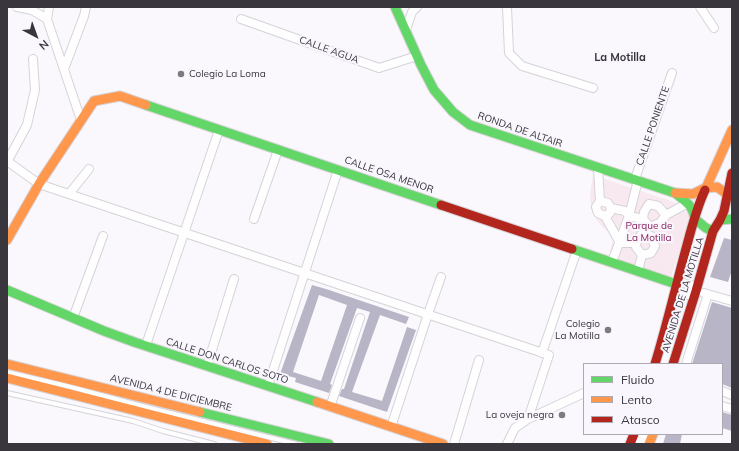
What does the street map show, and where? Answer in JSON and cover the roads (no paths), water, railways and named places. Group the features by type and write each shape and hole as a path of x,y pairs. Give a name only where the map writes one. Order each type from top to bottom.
{"street":[{"path":"17,7 32,10 47,19"},
{"path":"7,240 39,184 81,120 47,19 49,7"},
{"path":"64,69 86,7"},
{"name":"RONDA DE ALTAIR","path":"395,7 434,90 453,112 470,125 675,193 694,194 705,188"},
{"path":"406,30 412,12 416,7"},
{"path":"507,7 509,53 522,66 593,88"},
{"path":"700,7 714,28"},
{"name":"CALLE AGUA","path":"241,19 379,68 417,56"},
{"path":"33,59 35,90 27,125 7,161 39,184 549,355 528,419"},
{"name":"CALLE PONIENTE","path":"612,262 629,216 636,180 672,72"},
{"name":"CALLE OSA MENOR","path":"81,120 94,101 120,96 676,284"},
{"path":"146,346 219,130"},
{"name":"AVENIDA DE LA MOTILLA","path":"655,363 699,203 732,130"},
{"path":"254,219 278,150"},
{"path":"598,168 600,201 596,207 598,213 605,216 620,243 636,243"},
{"path":"68,194 89,169"},
{"path":"268,386 306,273 338,170"},
{"path":"729,207 726,194 732,173"},
{"path":"705,188 717,187 726,194"},
{"name":"RONDA DE ALTAIR","path":"675,193 688,203 693,210 695,219"},
{"path":"600,201 608,203 611,208 625,211 629,216 643,219"},
{"path":"642,255 636,247 636,238 660,223 666,215 688,203"},
{"path":"642,255 651,253 655,246 652,236 643,219 644,212 649,204 658,206 666,215"},
{"name":"AVENIDA DE LA MOTILLA","path":"673,363 696,291 706,250 713,231 729,207"},
{"path":"605,216 610,213 611,208"},
{"path":"695,219 706,228 713,231"},
{"path":"720,220 732,219"},
{"path":"74,318 103,236"},
{"path":"542,353 577,250"},
{"path":"638,271 642,255"},
{"path":"391,427 441,278"},
{"path":"207,366 234,279"},
{"path":"676,284 680,292 688,295 696,291 732,301"},
{"name":"CALLE DON CARLOS SOTO","path":"7,290 104,331 146,346 443,444"},
{"path":"686,363 708,294"},
{"path":"330,407 360,318"},
{"path":"454,444 478,360"},
{"name":"AVENIDA 4 DE DICIEMBRE","path":"7,364 329,444"},
{"path":"7,378 267,444"},
{"path":"507,444 515,428 528,419 583,393"},
{"path":"630,444 637,441 644,444"}],"lane":[{"path":"7,369 310,444"},
{"path":"7,372 296,444"},
{"path":"7,393 133,421 163,431 214,444"}],"place":[{"name":"Colegio La Loma","path":"181,74"},
{"name":"Colegio La Motilla","path":"608,330"},
{"name":"La oveja negra","path":"562,415"}],"district":[{"name":"La Motilla","path":"620,58"}],"park label":[{"name":"Parque de La Motilla","path":"649,232"}]}
